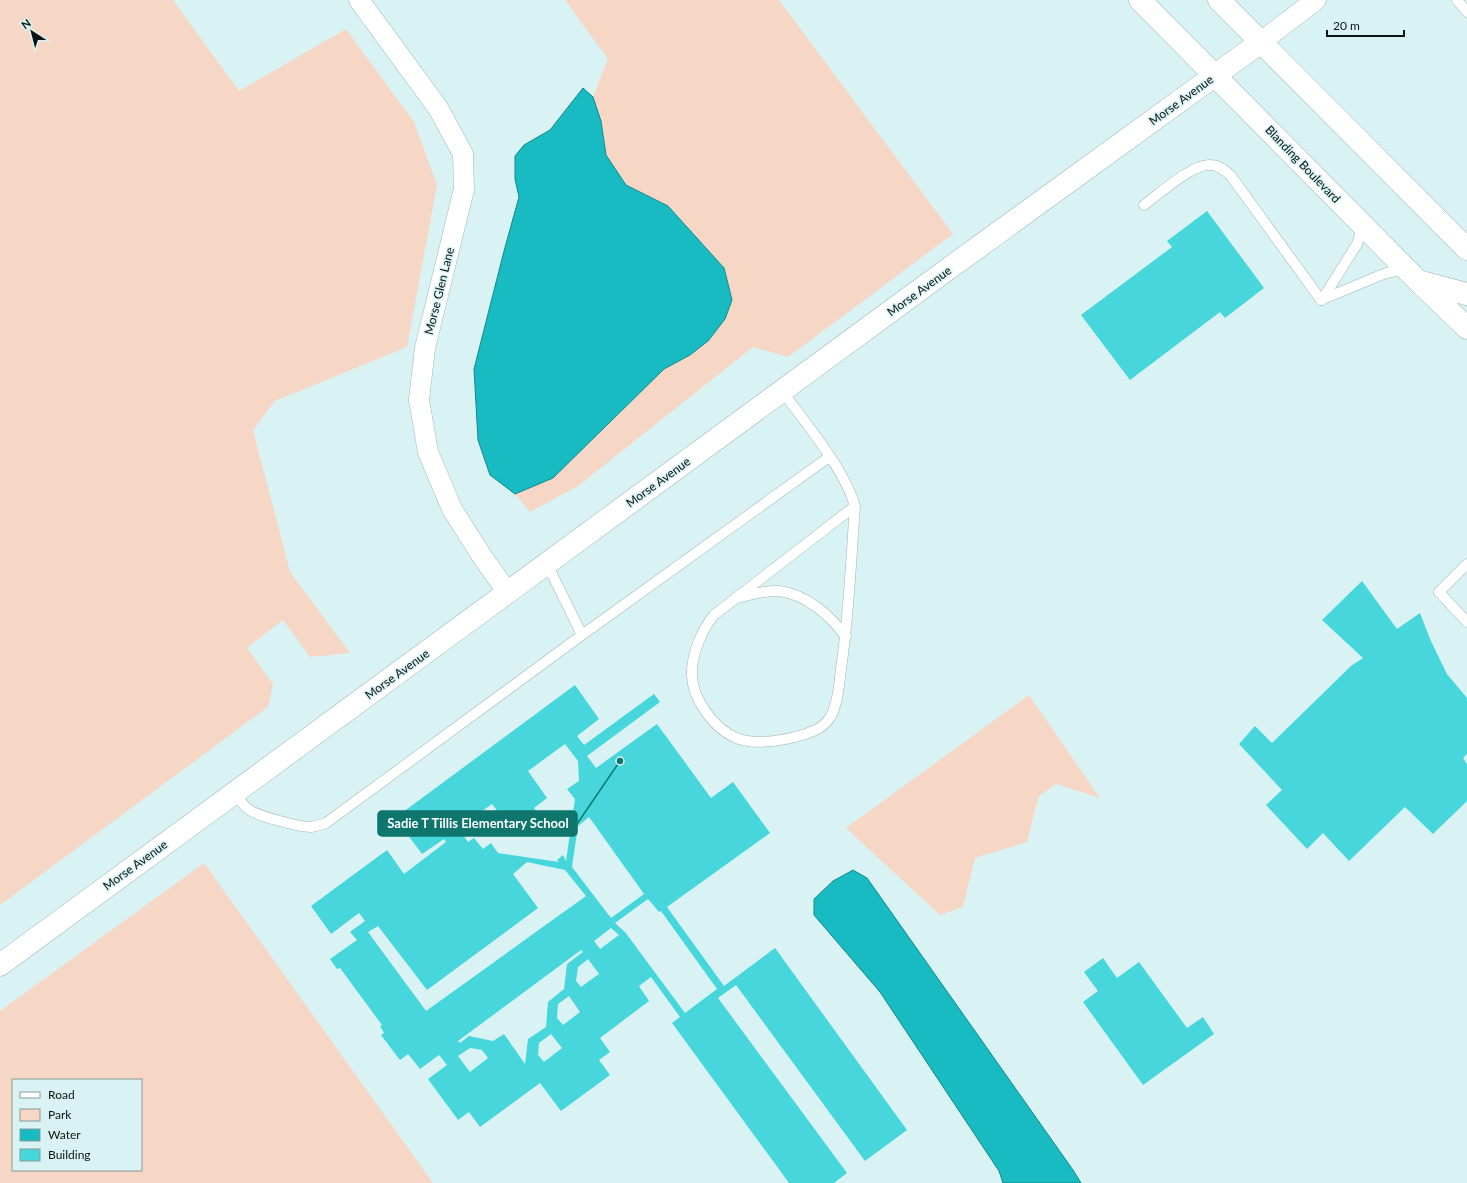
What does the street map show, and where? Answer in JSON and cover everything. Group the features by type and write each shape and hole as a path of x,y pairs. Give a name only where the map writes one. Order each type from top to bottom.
{"street":[{"name":"Morse Glen Lane","path":"359,0 438,108 463,154 464,189 425,348 419,400 428,452 452,509 483,558 508,593"},
{"name":"Blanding Boulevard","path":"1140,0 1412,276 1467,328"},
{"path":"1219,0 1467,249"},
{"name":"Morse Avenue","path":"0,965 782,391 1261,42 1316,0"},
{"path":"1412,276 1467,294"}],"lane":[{"path":"1457,0 1467,12"},
{"path":"1144,205 1191,170 1200,166 1210,165 1222,168 1231,176 1322,300"},
{"path":"1322,300 1357,244 1362,225"},
{"path":"1322,300 1385,273 1412,276"},
{"path":"782,391 847,485 855,506 846,637 837,698 833,710 826,722 817,731 785,740 752,742 739,739 728,734 709,717 701,704 692,682 692,671 698,644 706,624 714,615 734,599 855,506"},
{"path":"234,793 251,810 262,815 302,826 311,827 326,823 582,635 829,457"},
{"path":"547,564 582,635"},
{"path":"1467,564 1439,592 1467,622"},
{"path":"734,599 780,591 795,596 821,611 837,625 846,637"}],"green space":[{"path":"0,0 173,0 239,91 346,29 414,122 437,185 407,347 275,401 253,430 290,572 350,653 310,657 283,620 247,648 273,684 268,707 0,905"},
{"path":"565,0 779,0 953,234 788,357 753,347 578,486 530,512 515,494 553,478 664,369 690,355 732,300 724,268 669,206 626,185 606,155 601,121 593,97 608,59"},
{"path":"1029,695 1100,798 1056,784 1039,796 1027,842 975,858 963,907 940,915 846,828"},
{"path":"204,863 433,1183 0,1183 0,1011"}],"water":[{"path":"583,88 593,97 601,121 606,155 626,185 668,206 724,268 732,300 725,319 708,341 690,355 664,369 553,478 515,494 490,475 478,440 474,369 519,197 515,179 515,156 524,145 550,130"},
{"path":"853,870 867,878 1081,1183 1003,1183 999,1171 880,992 814,915 814,899 833,881"}],"building":[{"path":"1207,211 1264,288 1225,318 1220,312 1130,380 1081,315 1172,247 1167,241"},
{"path":"1362,581 1397,629 1420,613 1430,639 1447,674 1467,698 1467,754 1463,758 1467,764 1467,801 1433,834 1405,807 1349,861 1323,833 1307,849 1266,805 1282,790 1239,744 1255,726 1272,743 1351,666 1363,658 1322,620"},
{"path":"575,685 599,719 577,736 584,745 654,694 660,702 587,756 596,768 657,724 711,798 733,782 770,833 667,907 724,986 775,948 907,1130 865,1161 736,985 718,998 847,1173 834,1183 789,1183 672,1023 680,1017 651,977 639,986 649,1001 600,1038 610,1052 599,1060 610,1075 561,1111 540,1083 480,1127 469,1112 458,1120 428,1079 447,1065 439,1055 420,1069 408,1054 400,1060 381,1035 384,1033 380,1026 382,1025 340,968 337,969 330,959 357,940 350,932 365,921 359,913 331,934 311,906 387,850 404,874 446,842 444,839 422,854 395,818","holes":["565,744 578,761 579,781 567,789 575,799 566,861 563,855 557,860 559,862 498,853 491,843 483,849 474,838 468,842 458,828 492,804 510,828 523,818 535,835 547,826 534,808 547,798 528,771","589,817 644,894 611,918 572,867 578,826","527,862 565,870 586,896 426,1011 368,932 378,926 427,990 538,908 513,874","648,899 659,912 661,911 717,989 685,1013 625,932 615,923","611,928 619,935 600,949 594,941","581,950 583,952 567,964 564,989 548,1002 546,1027 528,1039 525,1064 504,1034 493,1041 469,1036 460,1043 458,1041","588,959 599,974 581,987 576,981 578,967","569,996 580,1012 563,1025 557,1018 558,1004","551,1034 562,1048 544,1062 538,1055 539,1043","470,1048 482,1050 488,1058 470,1072 458,1056"]},
{"path":"1103,958 1117,978 1139,962 1187,1028 1203,1017 1214,1034 1143,1085 1083,1002 1098,991 1084,972"}],"place":[{"name":"Sadie T Tillis Elementary School","path":"620,761"}]}
